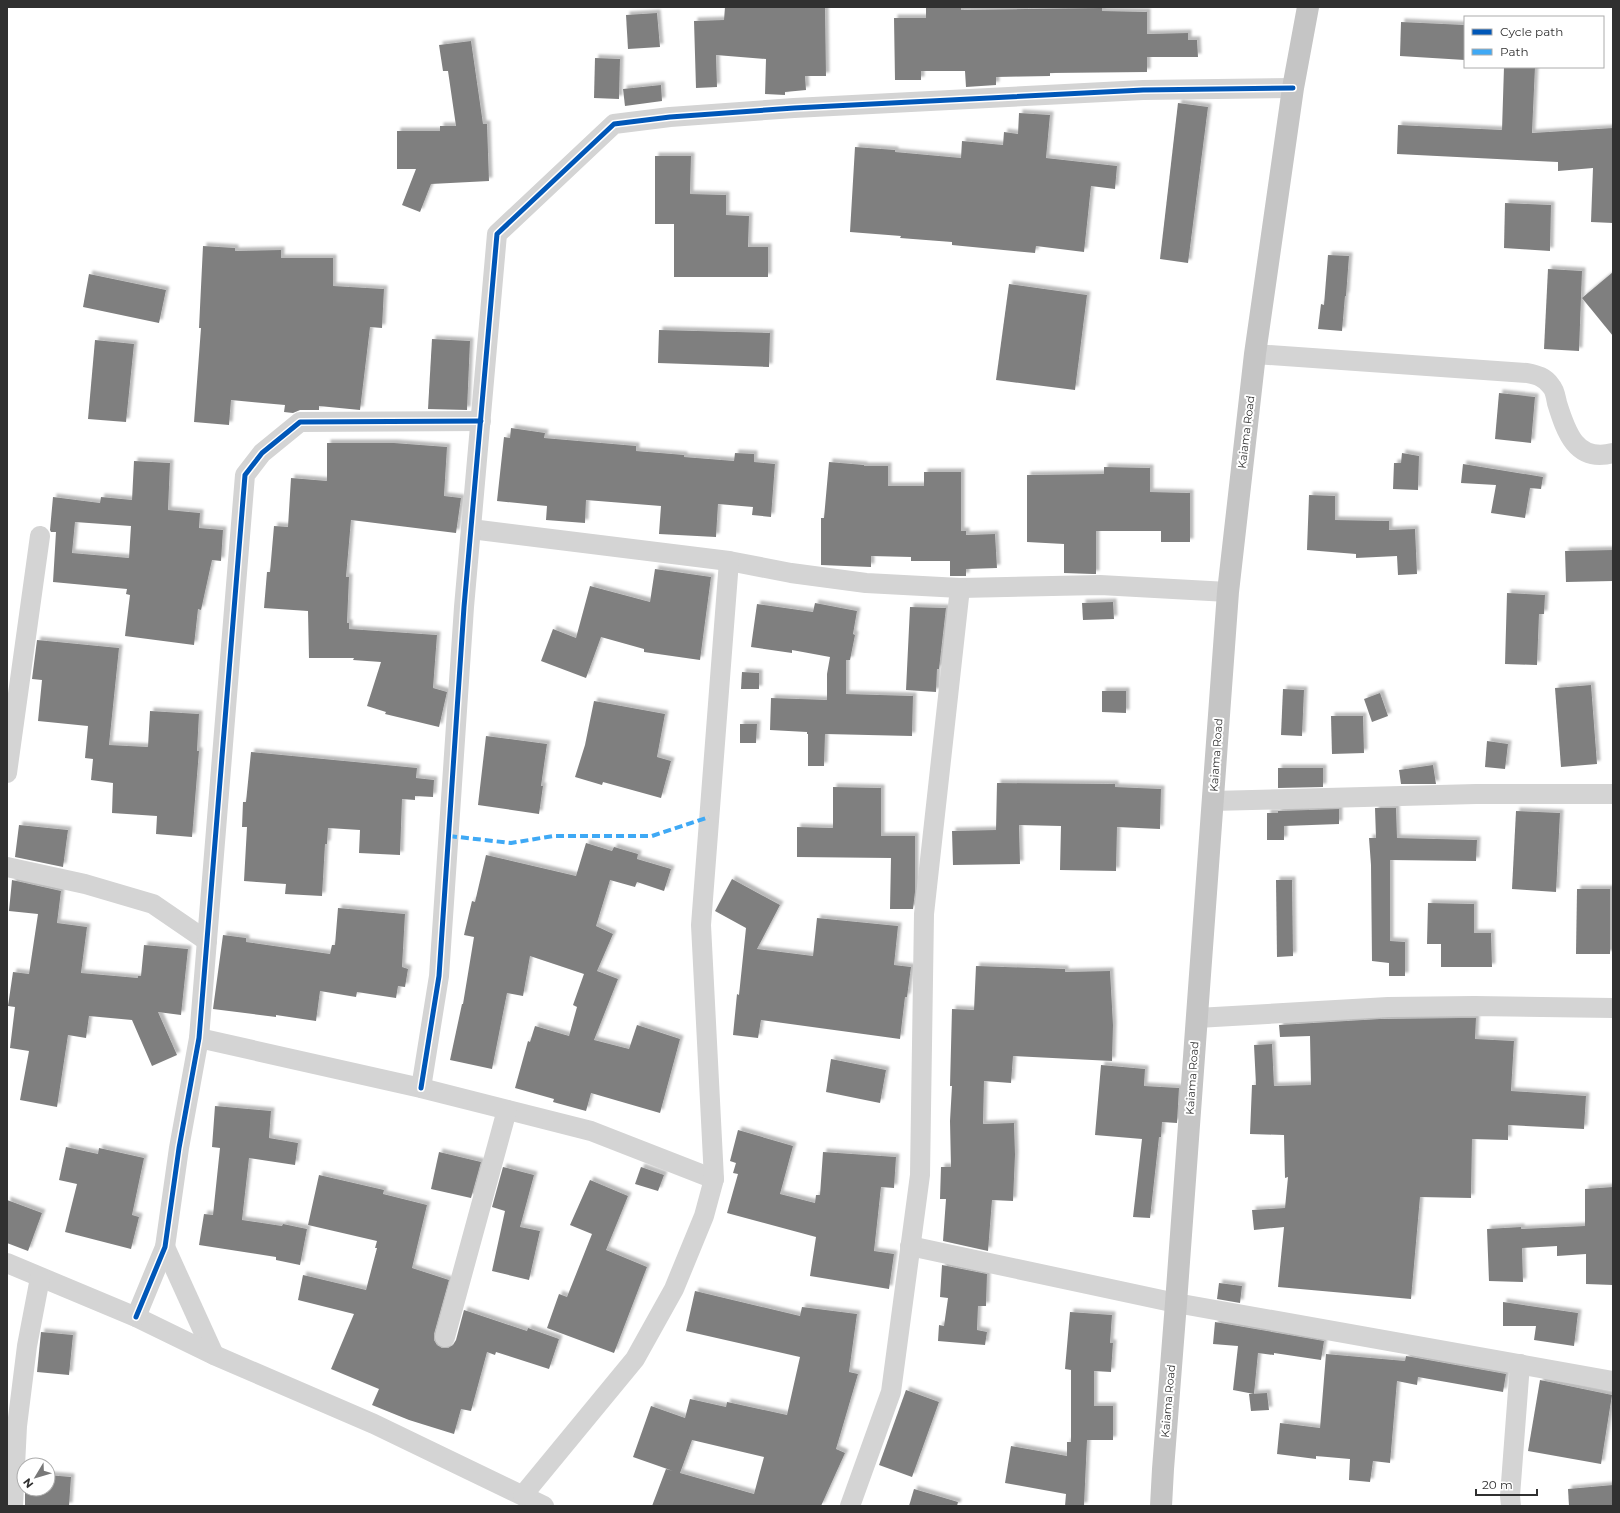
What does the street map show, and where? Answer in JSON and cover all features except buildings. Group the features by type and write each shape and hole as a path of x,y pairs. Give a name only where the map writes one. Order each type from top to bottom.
{"highway":[{"name":"Kaiama Road","path":"1161,1506 1228,592 1255,354 1293,88 1308,7"}],"street":[{"path":"421,1088 439,976 463,615 497,234 614,124 670,117 794,108 1143,90 1293,88"},
{"path":"1255,354 1527,373 1541,376 1552,386 1572,442 1587,454 1607,455 1613,453"},
{"path":"136,1317 165,1247 179,1148 199,1038 245,476 262,453 300,422 481,421"},
{"path":"471,529 729,561 791,573 859,582 960,588 1100,585 1228,592"},
{"path":"7,772 40,536"},
{"path":"523,1495 635,1359 674,1289 704,1216 714,1179 701,925 729,561"},
{"path":"850,1506 891,1392 920,1175 924,914 960,588"},
{"path":"1212,801 1476,794 1613,794"},
{"path":"7,867 85,884 153,904 207,941"},
{"path":"1197,1018 1396,1007 1482,1006 1613,1008"},
{"path":"199,1038 421,1088 591,1131 714,1179"},
{"path":"446,1337 507,1110"},
{"path":"910,1246 1176,1303 1613,1380"},
{"path":"165,1247 214,1355"},
{"path":"7,1263 136,1317 214,1355 374,1424 544,1506"},
{"path":"13,1506 19,1411 27,1346 40,1278"},
{"path":"1511,1506 1510,1496 1520,1364"}],"marked path":[{"path":"449,836 511,843 553,836 652,836 709,817"}],"cycle path":[{"path":"421,1088 439,976 464,607 497,234 614,124 670,117 794,108 1143,90 1293,88"},
{"path":"136,1317 165,1247 179,1148 199,1038 245,475 262,453 300,422 481,421"}]}
